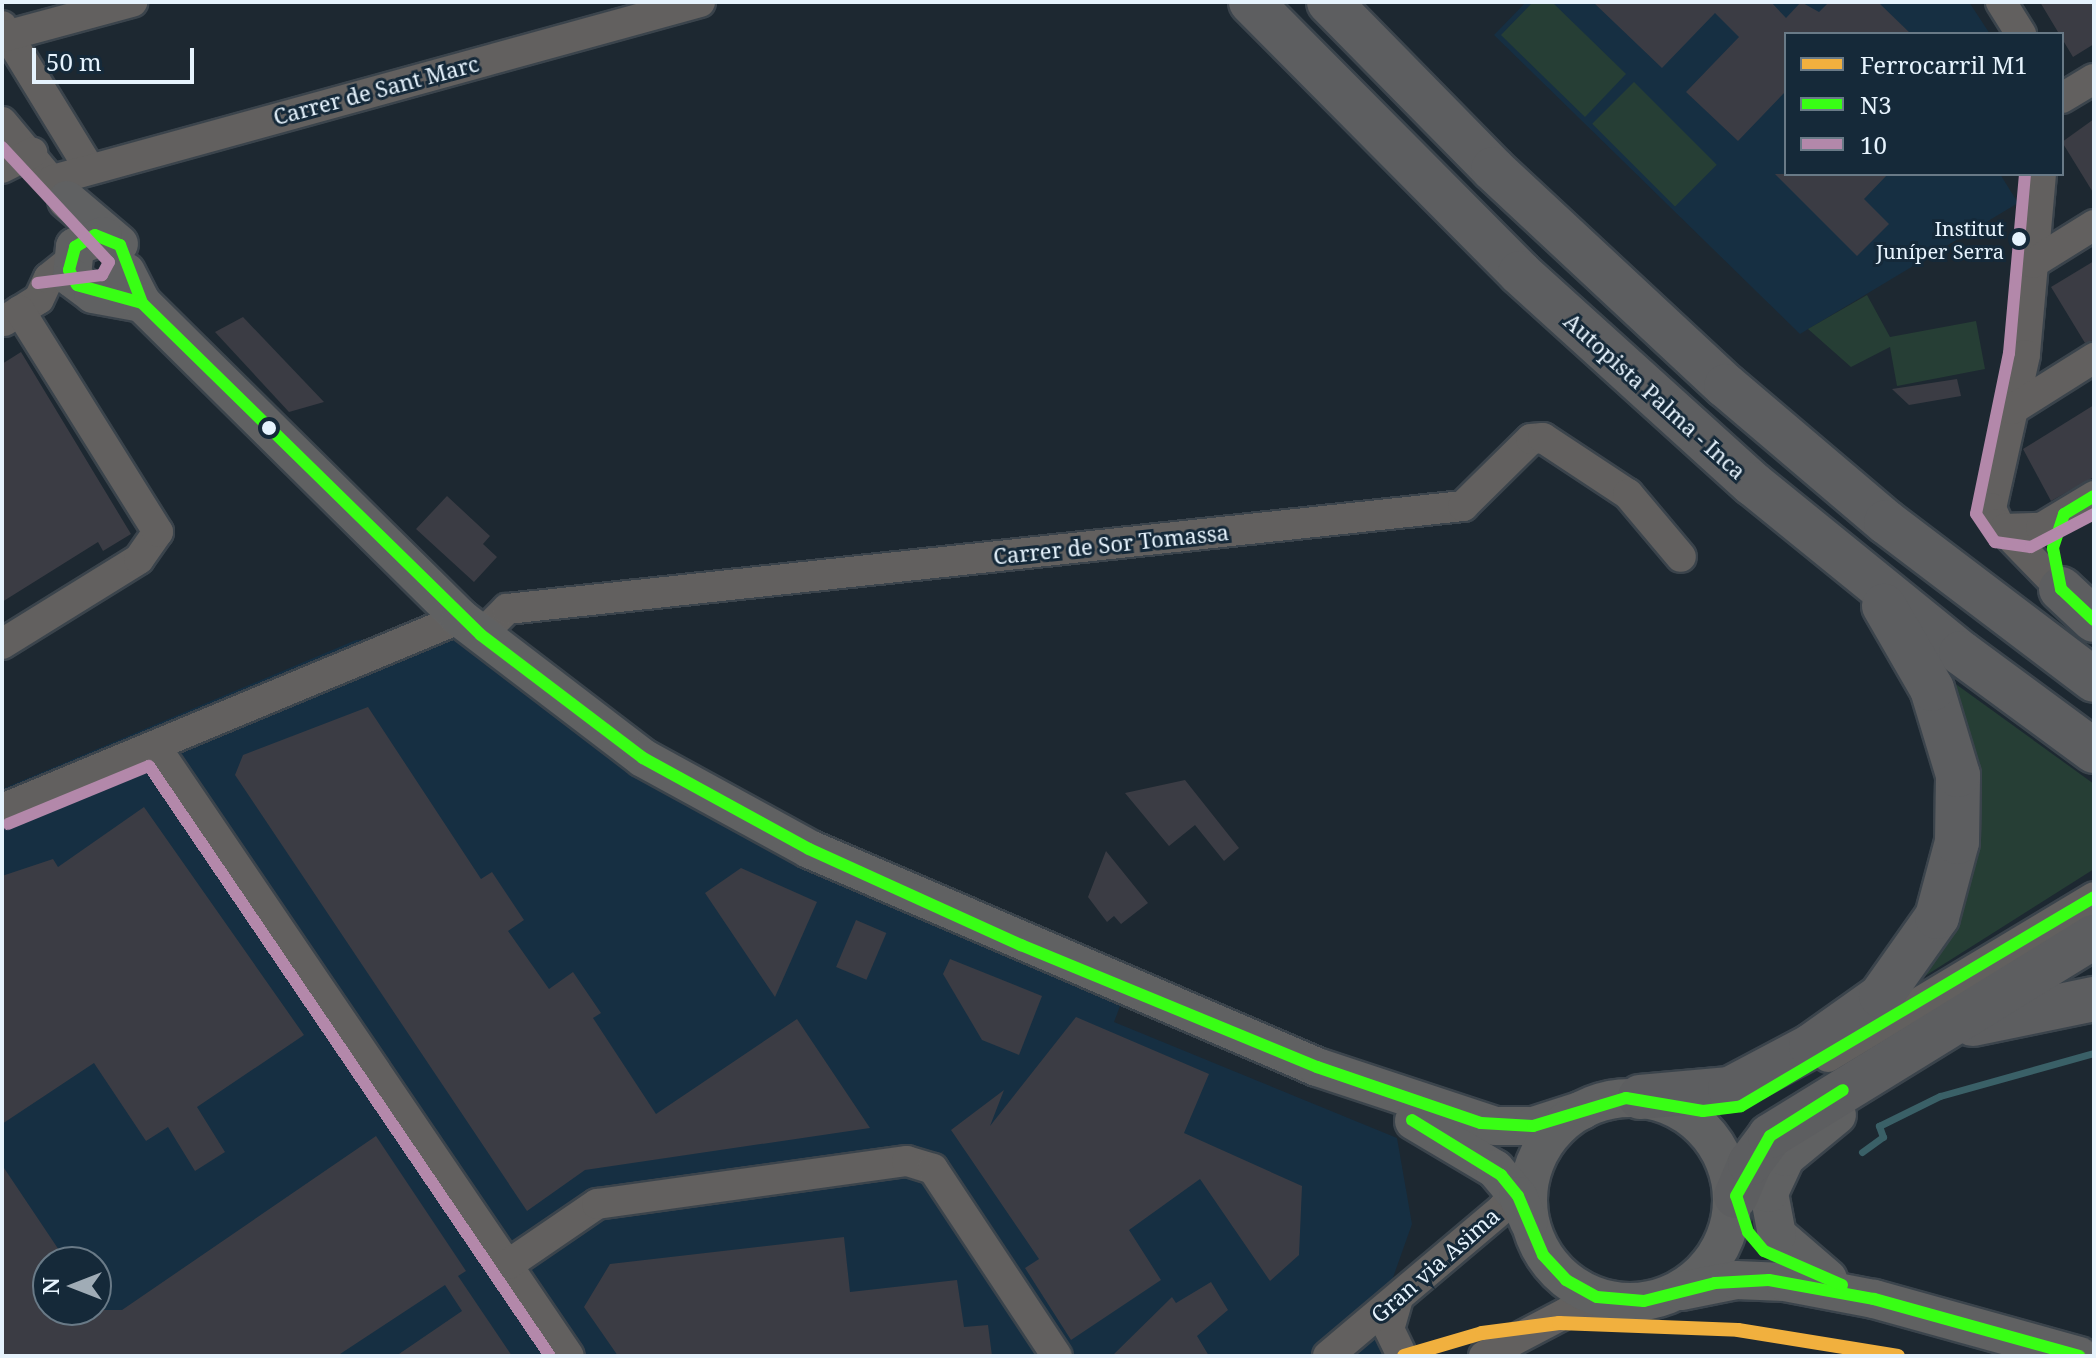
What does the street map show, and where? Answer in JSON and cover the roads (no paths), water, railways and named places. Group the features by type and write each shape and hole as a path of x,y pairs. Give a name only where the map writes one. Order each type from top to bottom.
{"highway":[{"name":"Autopista Palma - Inca","path":"1251,2 1520,273 1868,580 2094,751"},
{"path":"1329,2 1493,169 1726,386 1886,522 2094,680"},
{"path":"1655,1102 1730,1089 1811,1046 1881,996 1937,917 1958,833 1955,758 1932,689 1868,580"},
{"path":"2061,589 2094,620"},
{"path":"1732,1194 1770,1136 2094,937"},
{"path":"1925,1040 2075,1002"}],"main road":[{"path":"60,190 82,248 77,285 116,290 471,626 643,758 809,849 1317,1067 1495,1126 1533,1126 1583,1110 1655,1102 1705,1130 1748,1232 1764,1251 1874,1299"},
{"path":"82,248 125,253 116,290"},
{"path":"1828,1279 1794,1254 1772,1223 1769,1193 1786,1157 1832,1118 1929,1060 2075,1002"},
{"path":"1317,1067 1370,1101 1468,1149 1526,1193"},
{"path":"1583,1110 1548,1138 1526,1193 1543,1255 1566,1280 1614,1301 1769,1280 1874,1299 2079,1356"},
{"path":"1675,1293 1712,1260 1732,1194"}],"street":[{"path":"89,168 4,33 132,2"},
{"name":"Carrer de Sant Marc","path":"60,190 89,168 700,2"},
{"path":"2001,2 2020,32"},
{"path":"2064,97 2094,79"},
{"path":"2,122 32,153 60,190"},
{"path":"2,168 32,153"},
{"path":"2041,176 2033,263 2013,409 1991,505 2004,529 2061,589"},
{"path":"2033,263 2094,225"},
{"path":"20,311 49,278 82,248"},
{"path":"20,311 116,290"},
{"path":"2,644 139,559 158,532 20,311"},
{"path":"2013,409 2094,358"},
{"name":"Carrer de Sor Tomassa","path":"2,809 155,746 471,626 507,609 1463,506 1531,439 1543,438 1628,494 1681,557"},
{"path":"2004,529 2031,531 2094,496"},
{"path":"2061,589 2053,548 2064,514"},
{"path":"155,746 569,1356"},
{"path":"1655,1102 1716,1111 1753,1101 2094,897"},
{"path":"509,1264 597,1204 907,1161 933,1169 1057,1356"},
{"name":"Gran via Asima","path":"1328,1356 1526,1193"},
{"path":"1398,1298 1389,1329 1402,1356"},
{"path":"1484,1356 1553,1318 1614,1301"}],"waterway":[{"path":"1862,1152 1883,1137 1879,1126 1940,1096 2094,1053"}],"rail line":[{"name":"M1","path":"1404,1356 1482,1333 1559,1323 1738,1330 1898,1356"}],"place":[{"name":"Institut Juníper Serra","path":"2019,239"}]}
